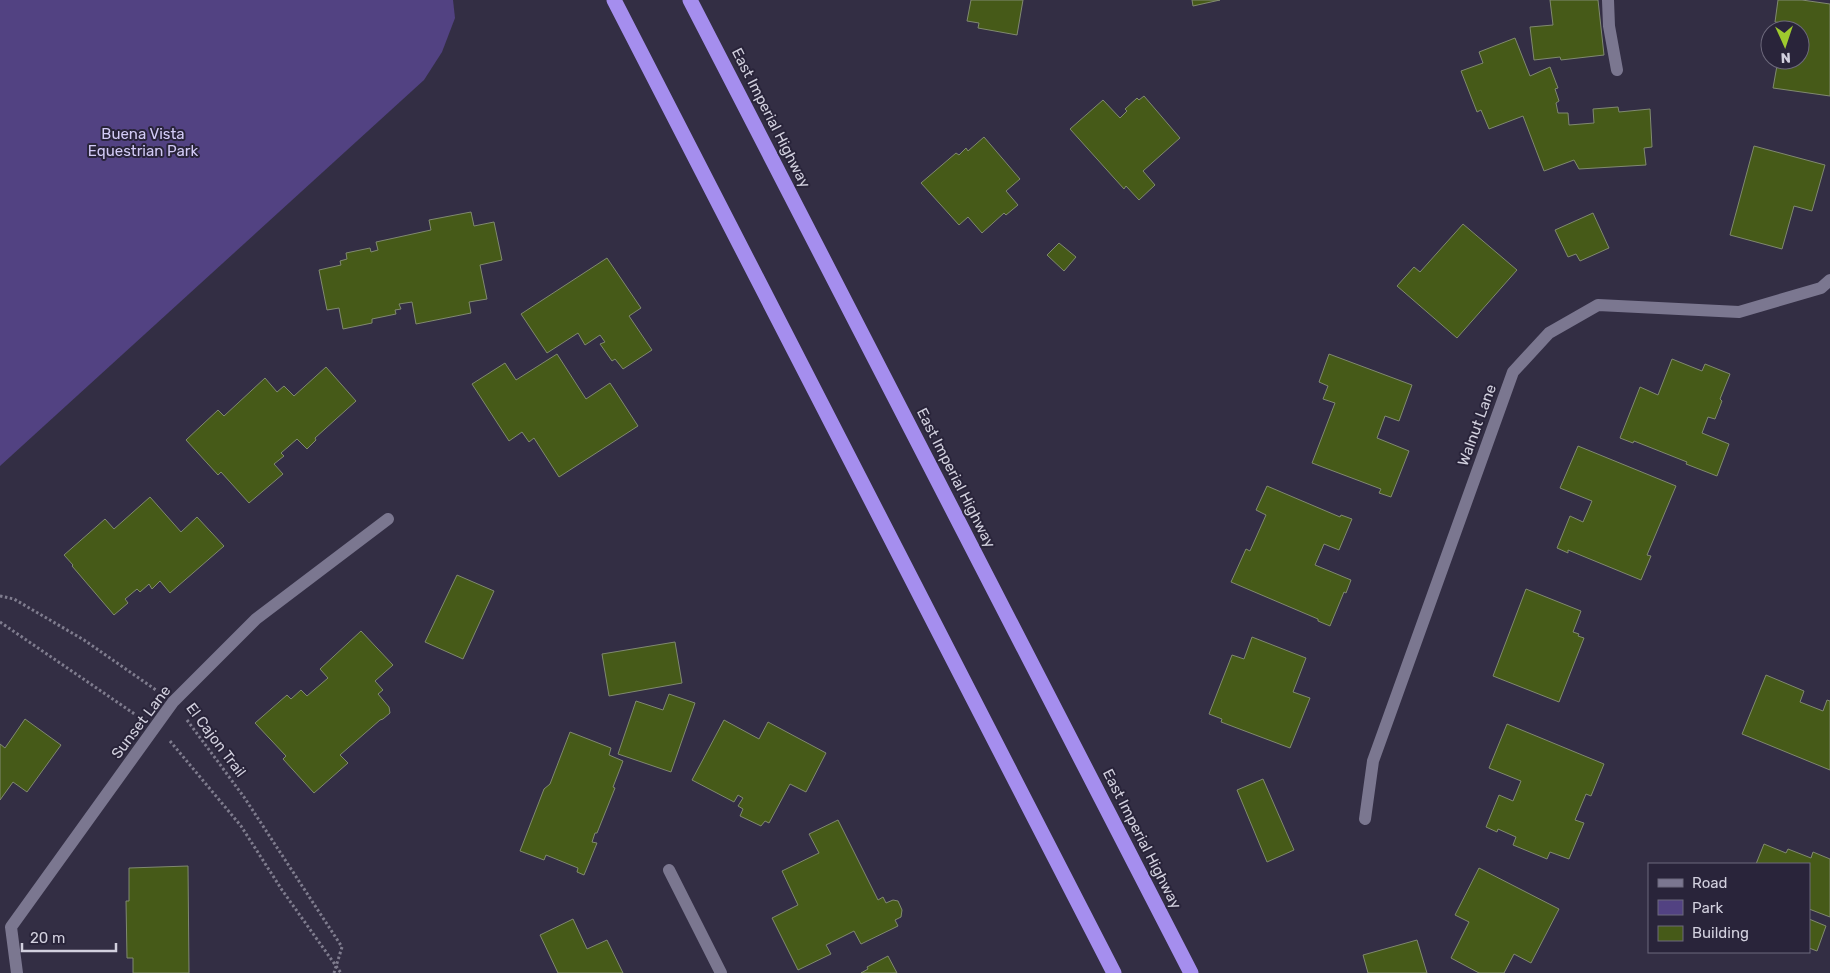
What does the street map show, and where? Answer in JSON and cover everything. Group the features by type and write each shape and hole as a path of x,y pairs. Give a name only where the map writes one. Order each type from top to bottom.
{"highway":[{"path":"614,0 1114,973"},
{"name":"East Imperial Highway","path":"690,0 1191,973"}],"street":[{"path":"1608,0 1608,26 1617,70"},
{"name":"Walnut Lane","path":"1365,819 1373,761 1513,372 1549,333 1598,306 1739,312 1821,288 1830,280"},
{"name":"Sunset Lane","path":"17,973 11,926 173,702 256,619 388,518"},
{"path":"669,870 721,973"}],"path":[{"name":"El Cajon Trail","path":"0,596 14,599 84,640 173,702 244,797 342,947 334,973"},
{"path":"0,622 155,728 176,746 241,826 282,890 341,973"}],"green space":[{"name":"Buena Vista Equestrian Park","path":"0,0 453,0 455,18 442,52 424,80 0,466"}],"building":[{"path":"971,0 1023,0 1017,35 978,28 979,23 967,21"},
{"path":"1192,0 1220,0 1193,6"},
{"path":"1550,0 1598,0 1604,55 1561,60 1560,57 1534,60 1530,27 1553,25"},
{"path":"1778,0 1802,0 1830,4 1830,96 1773,88 1776,70 1810,70 1810,20 1775,20"},
{"path":"1515,38 1530,76 1550,67 1558,88 1555,89 1559,101 1556,103 1558,113 1568,113 1569,125 1594,123 1593,109 1618,107 1619,112 1650,109 1652,147 1644,148 1646,165 1579,169 1574,160 1544,171 1523,116 1489,129 1481,110 1477,112 1461,71 1483,63 1479,52"},
{"path":"1144,96 1180,138 1143,171 1155,185 1139,200 1126,186 1124,189 1070,129 1103,100 1120,118 1127,111 1125,109 1137,98 1139,100"},
{"path":"984,137 1020,179 1006,191 1018,205 1006,215 1004,213 982,233 968,217 959,225 921,183 956,153 959,155 966,148 968,151"},
{"path":"1754,146 1825,165 1812,211 1794,206 1782,249 1730,235"},
{"path":"471,212 474,226 494,222 502,260 480,265 487,299 469,302 471,313 416,324 412,302 399,304 401,309 395,310 396,314 372,319 372,323 343,329 339,308 327,310 319,270 341,265 340,261 347,259 346,253 370,248 371,252 378,250 376,242 431,230 429,220"},
{"path":"1593,213 1609,248 1580,261 1576,254 1568,257 1555,230"},
{"path":"1463,224 1517,270 1457,338 1397,286 1414,267 1420,272"},
{"path":"1059,243 1076,257 1064,271 1047,255"},
{"path":"607,258 641,308 629,316 652,350 623,369 615,359 612,361 600,344 605,342 600,335 585,345 578,333 547,353 521,314"},
{"path":"557,354 586,399 610,383 638,426 559,477 534,438 529,442 522,432 509,441 472,384 505,363 516,380"},
{"path":"1329,354 1412,385 1399,421 1385,416 1377,438 1409,451 1391,497 1379,493 1381,489 1312,463 1335,403 1323,399 1328,386 1319,382"},
{"path":"1672,359 1702,371 1705,364 1730,374 1720,399 1722,401 1715,419 1708,417 1702,433 1729,444 1717,476 1634,441 1633,443 1620,438 1640,387 1658,395"},
{"path":"326,367 356,401 315,438 316,440 307,449 297,439 281,453 284,456 274,464 283,474 249,503 221,472 218,475 186,440 218,410 224,416 265,378 277,392 284,386 294,396"},
{"path":"1578,446 1676,486 1647,555 1651,556 1641,580 1568,550 1568,553 1557,548 1570,516 1583,522 1592,501 1560,488"},
{"path":"1267,486 1340,517 1341,515 1352,519 1339,550 1324,544 1315,565 1351,580 1330,626 1318,621 1318,619 1231,582 1246,549 1250,551 1266,515 1256,510"},
{"path":"150,497 181,532 197,517 224,546 170,593 160,581 152,589 149,584 140,592 137,589 125,599 128,603 114,615 64,555 105,519 114,529"},
{"path":"457,575 494,591 463,659 425,642"},
{"path":"1526,589 1581,611 1573,632 1584,638 1559,702 1493,676"},
{"path":"361,631 393,665 375,681 383,690 378,694 389,707 390,713 340,755 348,763 314,793 283,759 286,756 255,723 287,695 291,699 301,690 307,696 328,678 320,669"},
{"path":"1252,637 1306,658 1293,692 1310,698 1290,748 1221,722 1222,719 1209,714 1232,655 1244,659"},
{"path":"675,642 682,683 609,696 602,654"},
{"path":"1766,675 1804,691 1800,702 1823,711 1827,700 1830,701 1830,770 1742,734"},
{"path":"669,694 695,703 671,772 618,754 636,701 663,710"},
{"path":"25,719 61,745 27,792 13,782 0,800 0,744 5,748"},
{"path":"724,720 759,739 768,722 826,753 806,792 790,784 769,823 765,821 761,826 740,816 743,809 738,806 743,798 738,795 734,802 692,780"},
{"path":"1507,724 1604,764 1591,796 1586,794 1575,820 1584,823 1569,859 1550,852 1547,859 1513,845 1516,837 1498,829 1497,832 1486,827 1499,795 1513,801 1521,781 1489,768"},
{"path":"570,732 611,748 609,755 623,761 613,787 615,788 597,833 595,833 592,842 597,843 584,875 577,872 578,868 546,855 544,860 520,851 544,789 550,784"},
{"path":"1263,779 1294,850 1267,862 1237,790"},
{"path":"838,820 878,900 883,897 886,903 893,900 898,901 902,910 901,917 895,920 898,926 861,944 854,931 826,945 831,954 798,970 772,918 798,905 782,871 819,853 809,834"},
{"path":"1764,844 1786,853 1788,849 1811,858 1813,852 1830,859 1830,917 1810,909 1810,863 1756,863"},
{"path":"188,866 189,973 133,973 133,958 127,958 126,901 129,901 129,868"},
{"path":"1479,868 1559,909 1531,963 1514,954 1504,973 1479,973 1451,958 1469,922 1455,915"},
{"path":"573,919 587,949 607,940 623,973 558,973 540,935"},
{"path":"1810,919 1826,926 1817,951 1810,948"},
{"path":"1417,940 1427,973 1368,973 1363,955"},
{"path":"888,956 897,973 861,973 868,969 867,967"}]}
